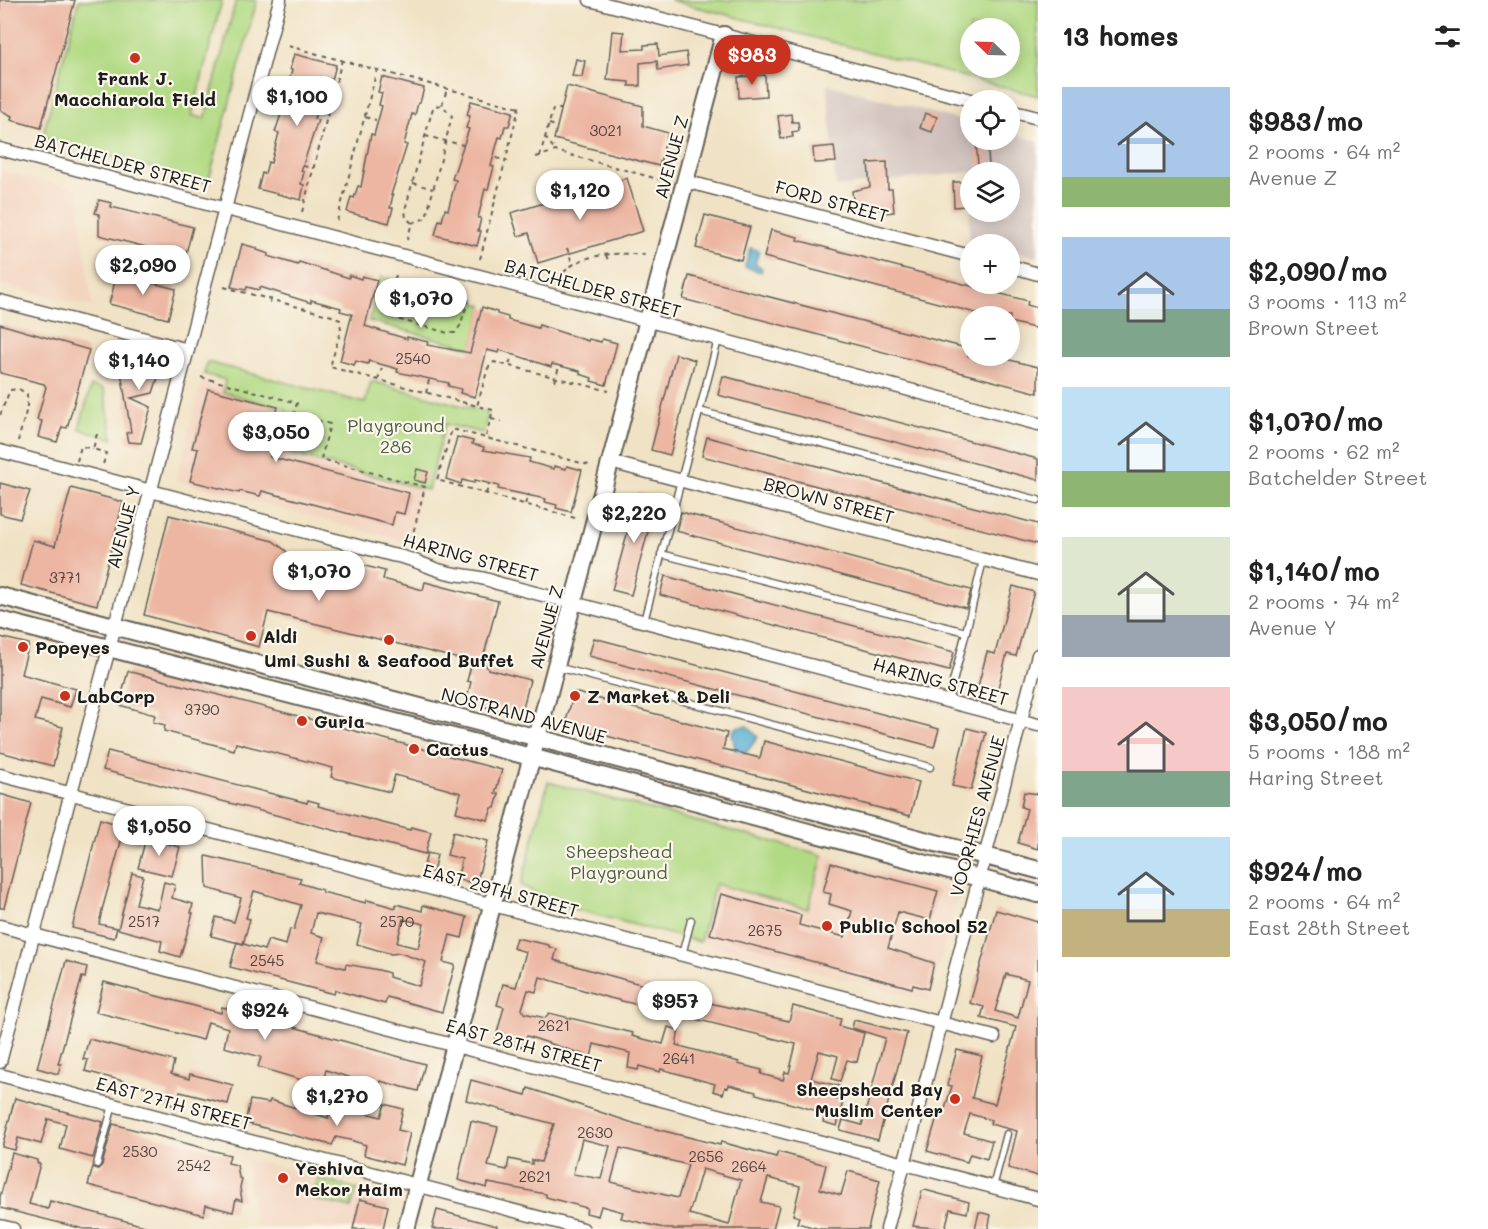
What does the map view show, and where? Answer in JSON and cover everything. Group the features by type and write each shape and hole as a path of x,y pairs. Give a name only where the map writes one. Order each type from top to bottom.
{"main road":[{"name":"AVENUE Z","path":"406,1229 724,35"},
{"name":"NOSTRAND AVENUE","path":"0,596 1038,870"},
{"path":"0,620 109,650 531,757 1038,894"}],"street":[{"name":"AVENUE Y","path":"0,1062 280,0"},
{"path":"590,0 960,97"},
{"path":"1020,114 1038,118"},
{"name":"BATCHELDER STREET","path":"0,149 1038,424"},
{"name":"FORD STREET","path":"685,181 960,253"},
{"path":"1020,269 1038,274"},
{"path":"0,301 188,350"},
{"name":"HARING STREET","path":"0,451 381,552 408,557 443,572 478,575 572,603 1038,725"},
{"name":"BROWN STREET","path":"610,462 1038,574"},
{"name":"VOORHIES AVENUE","path":"886,1229 1038,655"},
{"name":"EAST 29TH STREET","path":"0,775 682,956 994,1036"},
{"name":"EAST 28TH STREET","path":"0,926 1038,1199"},
{"name":"EAST 27TH STREET","path":"0,1075 583,1229"},
{"path":"0,1226 13,1229"}],"lane":[{"path":"644,621 718,340"},
{"path":"699,411 1038,500"},
{"path":"661,554 966,632"},
{"path":"948,701 984,560"},
{"path":"555,667 930,766"},
{"path":"682,956 692,920"},
{"path":"97,1164 113,1105"},
{"path":"993,1187 1007,1134"}],"path":[{"path":"288,46 519,108"},
{"path":"302,212 343,56"},
{"path":"337,221 377,70"},
{"path":"442,105 447,89"},
{"path":"480,259 520,104"},
{"path":"412,223 406,218 405,210 432,111 434,106 442,105"},
{"path":"412,223 426,218 452,116 442,105"},
{"path":"540,156 553,109 561,109"},
{"path":"318,111 328,114"},
{"path":"365,117 376,120"},
{"path":"549,124 556,126"},
{"path":"425,136 464,145"},
{"path":"545,137 556,151"},
{"path":"536,157 556,151 665,181"},
{"path":"496,158 507,160"},
{"path":"303,166 314,168"},
{"path":"412,183 433,189"},
{"path":"407,240 412,223"},
{"path":"567,248 573,266"},
{"path":"559,280 563,271 606,255 619,252 645,255"},
{"path":"606,255 609,263"},
{"path":"396,275 387,300 386,310 390,317 448,333 455,333 460,326 470,295"},
{"path":"224,287 270,302 319,312 340,320 341,330 330,367 493,410 486,437"},
{"path":"270,302 272,294"},
{"path":"319,312 320,307"},
{"path":"509,364 513,354"},
{"path":"477,406 490,364 498,362 609,391"},
{"path":"555,382 559,366"},
{"path":"378,380 382,368"},
{"path":"201,377 297,403 294,414 330,424 321,459 425,487 410,545"},
{"path":"426,393 429,380"},
{"path":"0,415 10,390 19,388 27,394 27,408 18,441"},
{"path":"491,420 501,421"},
{"path":"575,518 437,480 452,429 589,465"},
{"path":"93,449 97,434"},
{"path":"74,471 81,446 106,453 100,477"},
{"path":"443,488 446,482"},
{"path":"486,494 489,484"},
{"path":"525,504 529,494"}],"shaded area":[{"path":"827,84 960,120 960,150 1020,150 1020,136 1038,141 1038,257 1020,252 1020,234 969,234 970,222 1020,222 1020,162 960,162 960,173 836,187"},
{"path":"0,170 77,189 92,307 0,284"},
{"path":"202,380 224,386 223,392 287,409 276,450 422,488 408,542 176,481"},
{"name":"Public School 52","path":"823,855 959,892 929,1001 700,942 715,884 808,909"},
{"name":"Yeshiva Mekor Haim","path":"246,1158 392,1198 383,1229 255,1229"}],"green space":[{"name":"Frank J. Macchiarola Field","path":"79,0 222,0 192,115 205,119 236,0 257,0 208,183 42,138"},
{"path":"670,0 1038,0 1038,96 969,78 1020,78 1020,18 960,18 960,76"},
{"path":"381,277 483,305 472,348 369,321"},
{"name":"Playground 286","path":"207,362 365,403 371,381 488,413 483,433 445,424 428,490 276,450 287,409 223,392 225,380 204,374"},
{"path":"91,386 104,389 113,439 79,429"},
{"name":"Sheepshead Playground","path":"548,782 823,855 808,909 715,884 700,942 555,904 521,885"},
{"path":"318,1179 357,1189 351,1208 313,1199"}],"water":[{"path":"750,248 759,251 755,264 762,268 761,272 745,267"},
{"path":"747,726 758,737 746,753 735,750 732,732 737,727"}],"building":[{"path":"0,0 75,0 41,128 11,120 12,116 0,110"},
{"path":"612,31 624,32 622,50 644,49 644,45 658,44 659,56 686,52 688,65 658,70 657,61 640,63 640,86 629,86 629,82 607,80"},
{"path":"294,54 336,65 332,80 328,79 325,91 322,90 314,119 318,120 301,171 304,172 301,184 304,185 301,200 258,189 262,173 265,174 268,162 271,163 279,133 275,132 292,82 289,82"},
{"path":"576,59 585,61 582,77 572,76"},
{"path":"765,75 766,96 739,98 738,77"},
{"path":"382,77 424,88 415,115 412,114 404,144 407,145 391,195 393,195 390,208 393,208 389,223 347,212 351,197 354,198 358,186 361,187 371,134 374,135 382,106 379,105 382,93 378,92"},
{"path":"567,86 643,106 643,126 668,133 659,166 554,139"},
{"path":"471,101 513,112 509,126 505,126 502,138 499,137 491,166 494,167 488,189 485,189 478,218 481,218 478,231 481,231 477,246 435,235 439,220 442,221 445,209 448,210 456,180 452,179 469,129 466,128"},
{"path":"925,113 937,117 932,132 920,128"},
{"path":"791,114 792,122 798,122 799,131 792,132 793,137 781,139 778,116"},
{"path":"834,146 836,162 814,163 813,148"},
{"path":"977,150 988,150 989,162 978,162"},
{"path":"887,162 888,189 892,189 894,212 884,213 883,209 864,210 861,207 854,207 852,191 870,187 868,163"},
{"path":"627,178 643,231 538,263 529,233 518,236 511,213"},
{"path":"953,182 960,182 960,206 954,207"},
{"path":"99,200 112,203 111,207 193,227 185,257 99,235 99,214 95,213"},
{"path":"705,215 750,227 741,260 696,248"},
{"path":"771,230 798,237 797,240 960,283 960,294 1001,294 1028,301 1027,305 1038,308 1038,329 1020,324 1020,306 960,306 960,309 764,257"},
{"path":"242,244 257,248 269,254 268,256 298,265 299,262 349,278 349,275 361,279 362,276 377,280 365,326 407,339 407,337 428,342 427,345 470,353 482,307 508,317 508,320 538,328 539,325 588,341 589,339 601,342 602,339 617,343 606,385 591,381 592,378 580,374 580,371 552,364 551,367 500,350 499,353 487,350 475,397 460,393 461,389 448,386 449,383 397,372 398,369 369,361 368,364 356,361 354,365 340,361 352,314 340,311 341,308 311,300 311,303 260,287 259,290 247,287 246,290 231,287"},
{"path":"117,274 176,289 168,319 109,304"},
{"path":"689,276 960,346 960,366 1020,366 1020,362 1038,367 1038,393 683,299"},
{"path":"0,324 89,350 67,428 62,427 57,442 38,437 42,421 37,420 46,387 44,384 0,373"},
{"path":"676,354 695,360 670,455 651,450"},
{"path":"141,356 163,362 153,393 131,398 151,407 141,443 128,442 126,433 131,432 119,360"},
{"path":"723,376 1038,459 1038,480 718,395"},
{"path":"208,389 278,407 271,435 275,436 270,457 409,493 404,514 395,512 392,525 262,491 260,496 190,481 198,449 192,448"},
{"path":"457,437 473,441 472,444 484,447 483,450 530,458 529,462 554,469 554,466 566,469 567,466 582,470 571,512 556,508 557,505 545,502 546,499 498,489 499,486 475,480 474,483 462,480 461,484 446,479"},
{"path":"707,437 1038,524 1038,544 702,456"},
{"path":"417,469 428,472 425,483 414,480"},
{"path":"0,483 30,491 20,519 0,514"},
{"path":"71,488 123,502 97,605 21,585 33,540 55,546"},
{"path":"638,493 657,498 631,595 612,590"},
{"path":"681,512 971,590 966,608 676,531"},
{"path":"169,515 273,541 286,551 290,569 312,575 318,554 385,571 383,579 423,590 425,582 498,601 483,659 488,669 530,680 521,716 466,702 471,682 467,681 472,662 268,612 259,647 144,615"},
{"path":"665,576 954,652 949,671 660,595"},
{"path":"1013,586 1034,592 1016,656 1007,654 996,695 977,690 987,652 995,654"},
{"path":"0,637 29,644 21,674 76,689 70,707 41,699 35,720 63,727 53,766 0,752"},
{"path":"594,638 939,729 934,747 589,656"},
{"path":"128,671 502,770 495,794 499,794 495,808 492,808 488,820 456,812 461,793 395,775 390,792 331,777 333,768 236,743 234,750 164,731 165,725 153,722 155,715 119,705"},
{"path":"574,692 727,733 723,749 760,758 764,741 919,782 910,816 565,725"},
{"path":"967,728 986,733 971,790 952,786"},
{"path":"108,751 307,803 308,800 319,803 318,806 410,830 411,827 431,832 425,854 103,770"},
{"path":"1024,792 1038,794 1038,849 1018,843 1027,809 1021,807"},
{"path":"0,794 31,803 4,908 0,908"},
{"path":"100,819 142,831 139,843 122,838 102,910 99,924 117,928 114,938 72,928"},
{"path":"453,832 488,841 476,884 457,879 462,859 447,855"},
{"path":"146,838 180,847 172,876 138,868"},
{"path":"427,853 437,855 433,872 423,870"},
{"path":"206,856 301,878 299,883 322,890 322,892 366,903 367,900 396,908 396,904 422,911 423,905 467,917 462,938 450,935 443,962 455,965 442,1012 387,997 385,1004 335,990 334,994 230,967 237,942 211,936 216,917 234,922 241,898 207,888","holes":["254,891 301,905 294,930 290,929 286,945 268,940 264,950 243,944 250,919 246,918","316,913 362,924 357,944 391,954 400,953 426,962 419,986 389,977 389,973 379,970 346,964 345,968 317,961 324,937 311,933","403,919 424,924 418,948 397,943"]},
{"name":"Public School 52","path":"831,863 938,891 930,920 898,912 888,948 934,963 928,989 913,985 912,988 710,934 721,894 801,915 799,925 845,937 852,911 829,904 831,894 823,892"},
{"path":"132,873 143,876 136,904 158,909 164,882 175,885 172,898 193,904 191,913 193,913 180,957 160,951 162,941 118,929"},
{"path":"996,910 1038,922 1038,1176 1008,1168 1017,1131 990,1124 991,1120 970,1114 964,1133 992,1141 987,1159 970,1154 967,1162 927,1151 939,1110 944,1112 952,1086 947,1085 957,1050 982,1056 972,1098 995,1104 1016,1027 981,1018 984,1007 970,1003","holes":["1006,974 1028,980 1018,1018 995,1011"]},
{"path":"516,938 549,945 557,949 554,960 701,1001 789,1021 793,1006 841,1019 839,1026 864,1033 857,1062 847,1060 840,1081 832,1079 838,1056 819,1051 811,1079 839,1086 835,1099 843,1101 837,1126 823,1122 825,1113 756,1094 756,1092 729,1085 728,1088 725,1087 723,1094 713,1091 715,1084 661,1069 660,1072 639,1066 638,1070 628,1068 630,1053 594,1044 591,1057 527,1036 523,1047 495,1040 504,1007 497,1005 503,984 516,987 526,952 513,948","holes":["540,977 606,997 796,1044 789,1073 785,1072 783,1080 761,1074 762,1070 738,1064 739,1062 676,1045 679,1030 668,1027 663,1044 632,1036 633,1033 549,1013 545,1018 524,1013 522,1009 528,990 536,992"]},
{"path":"66,961 87,967 85,978 82,977 58,1064 61,1064 58,1074 37,1068"},
{"path":"104,982 221,1013 222,1007 233,1010 232,1016 256,1023 258,1017 425,1064 418,1091 380,1081 379,1087 326,1070 322,1085 315,1084 258,1067 261,1057 224,1047 228,1028 208,1022 203,1040 96,1012"},
{"path":"854,1020 907,1033 878,1140 840,1130 843,1120 862,1125 885,1038 852,1028"},
{"path":"89,1039 174,1061 171,1074 189,1079 190,1074 233,1085 228,1104 180,1092 176,1106 166,1103 169,1093 85,1071 88,1060 83,1059"},
{"path":"471,1080 526,1095 528,1088 636,1124 720,1145 721,1142 776,1157 778,1152 826,1165 820,1189 841,1195 848,1171 880,1180 868,1229 820,1229 797,1223 799,1217 793,1215 800,1186 768,1178 761,1202 779,1206 773,1229 668,1229 621,1218 623,1212 601,1206 598,1216 586,1213 587,1208 546,1197 546,1194 488,1183 487,1188 458,1180 471,1121 498,1127 488,1166 507,1170 509,1159 532,1164 532,1160 541,1162 554,1124 466,1100","holes":["582,1139 610,1146 601,1179 573,1174","620,1148 688,1165 678,1198 611,1182","702,1169 741,1180 729,1225 689,1214"]},
{"path":"15,1098 103,1122 93,1158 60,1149 66,1124 48,1119 41,1144 18,1138 15,1150 2,1147"},
{"path":"250,1100 269,1103 270,1100 328,1118 330,1108 347,1113 348,1108 381,1117 385,1104 403,1109 398,1130 410,1133 402,1165 364,1155 366,1145 350,1140 336,1137 332,1145 245,1123"},
{"path":"113,1124 230,1155 228,1163 237,1165 239,1178 242,1179 240,1187 242,1201 236,1199 233,1212 206,1205 204,1215 88,1185 93,1167 98,1169 102,1165"},
{"path":"12,1153 37,1160 40,1164 29,1204 48,1209 50,1201 145,1226 145,1229 84,1229 0,1208 0,1197"},
{"path":"922,1191 969,1202 967,1213 950,1209 945,1229 913,1226"},
{"path":"360,1199 388,1206 383,1229 353,1229"},
{"path":"437,1210 497,1226 497,1229 432,1229"},
{"path":"979,1212 991,1215 988,1229 975,1229"}],"place":[{"name":"Frank J. Macchiarola Field","path":"135,58"},
{"name":"Aldi","path":"251,636"},
{"name":"Umi Sushi & Seafood Buffet","path":"389,640"},
{"name":"Popeyes","path":"23,647"},
{"name":"LabCorp","path":"65,696"},
{"name":"Z Market & Deli","path":"575,696"},
{"name":"Guria","path":"302,721"},
{"name":"Cactus","path":"414,749"},
{"name":"Public School 52","path":"827,926"},
{"name":"Sheepshead Bay Muslim Center","path":"955,1099"},
{"name":"Yeshiva Mekor Haim","path":"283,1178"}]}
